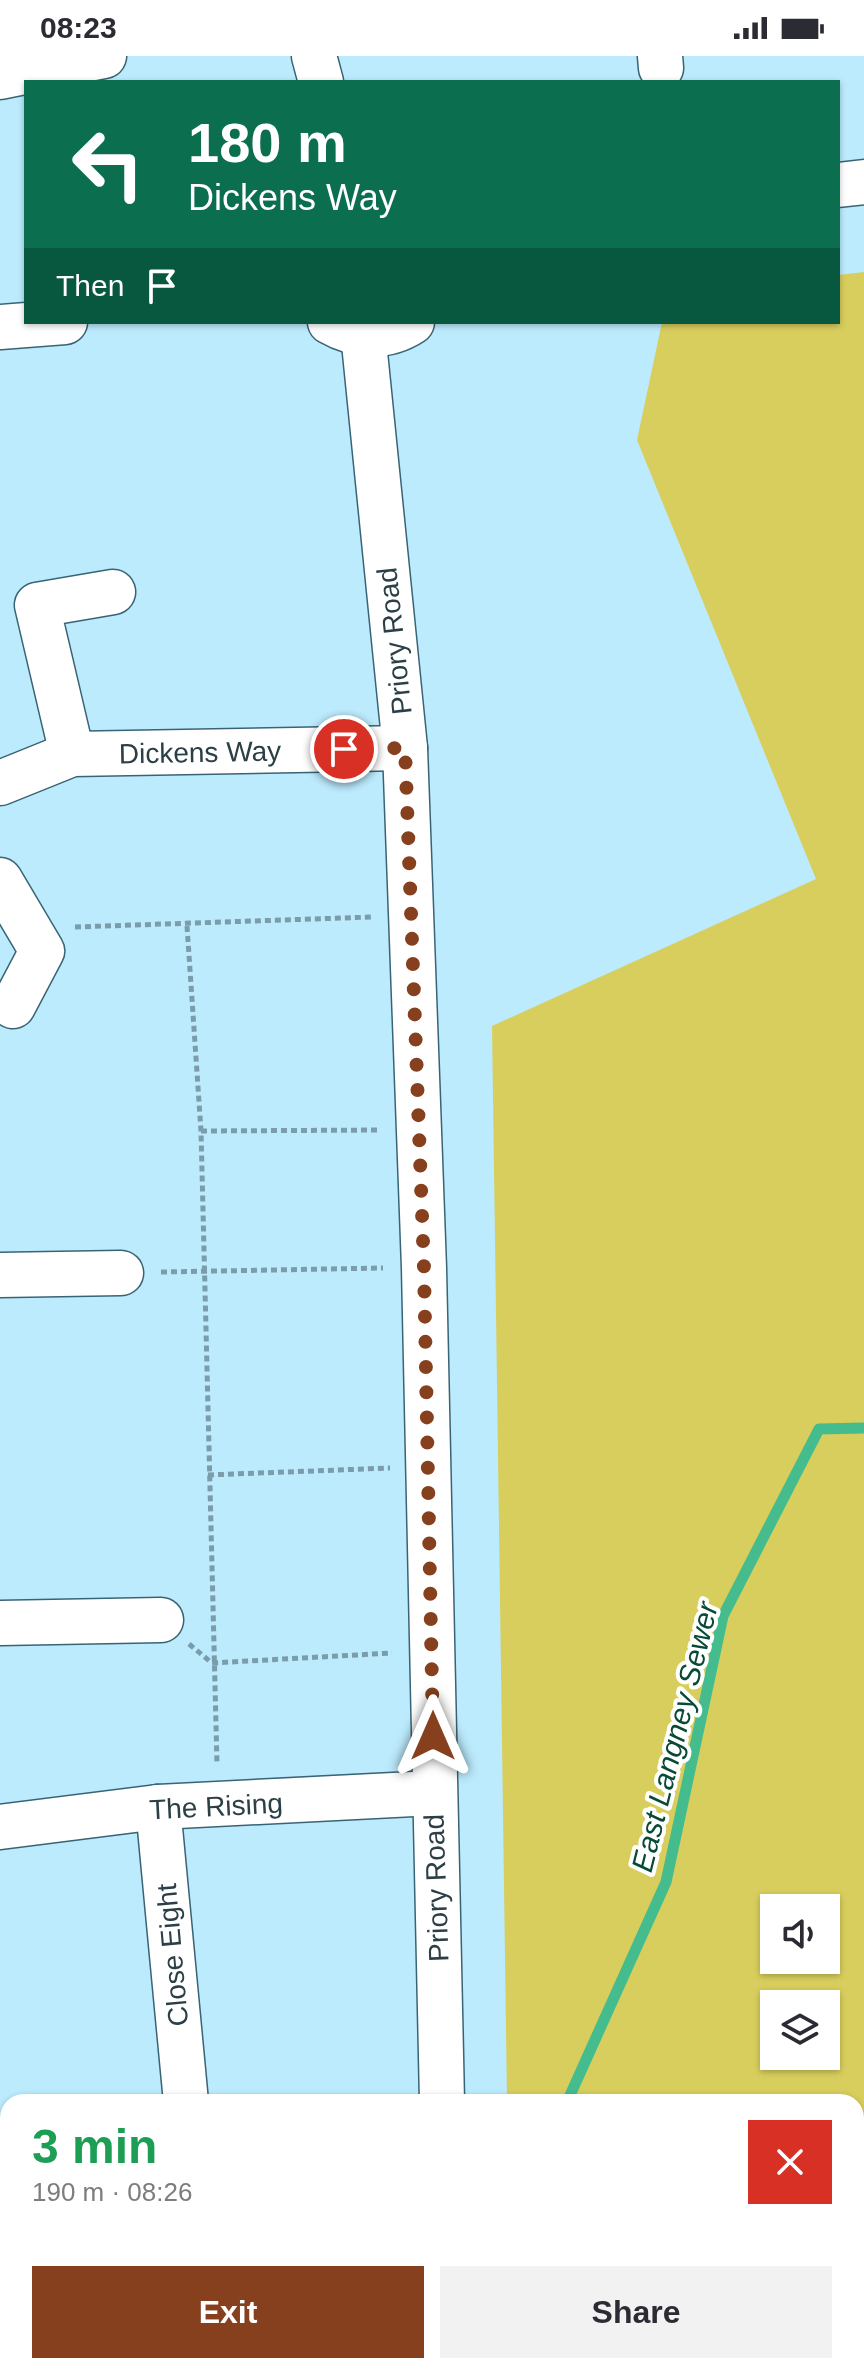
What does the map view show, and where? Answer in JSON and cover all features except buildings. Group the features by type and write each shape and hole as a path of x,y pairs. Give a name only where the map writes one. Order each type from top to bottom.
{"street":[{"path":"0,77 104,56"},
{"path":"314,56 320,80"},
{"path":"840,185 864,182"},
{"path":"0,327 39,324"},
{"path":"346,328 383,335 408,324"},
{"name":"Priory Road","path":"346,328 405,748 424,1268 442,2094"},
{"path":"72,754 37,605 113,592"},
{"name":"Dickens Way","path":"0,783 72,754 405,748"},
{"path":"0,880 42,951 13,1006"},
{"path":"0,1275 121,1273"},
{"path":"0,1623 161,1620"},
{"name":"The Rising","path":"0,1827 158,1807 433,1793"},
{"name":"Close Eight","path":"158,1807 185,2094"}],"path":[{"path":"42,951 76,926 187,926 411,915"},
{"path":"187,926 201,1131 212,1663 219,1806"},
{"path":"201,1131 417,1130"},
{"path":"121,1273 424,1268"},
{"path":"208,1475 427,1467"},
{"path":"161,1620 212,1663 433,1650"}],"shaded area":[{"path":"864,272 864,2094 507,2094 492,1026 816,879 637,440 662,324 840,324 840,275"}],"waterway":[{"name":"East Langney Sewer","path":"571,2094 666,1882 723,1616 819,1429 864,1428"}],"route":[{"path":"344,749 405,748 424,1268 433,1736"}]}
